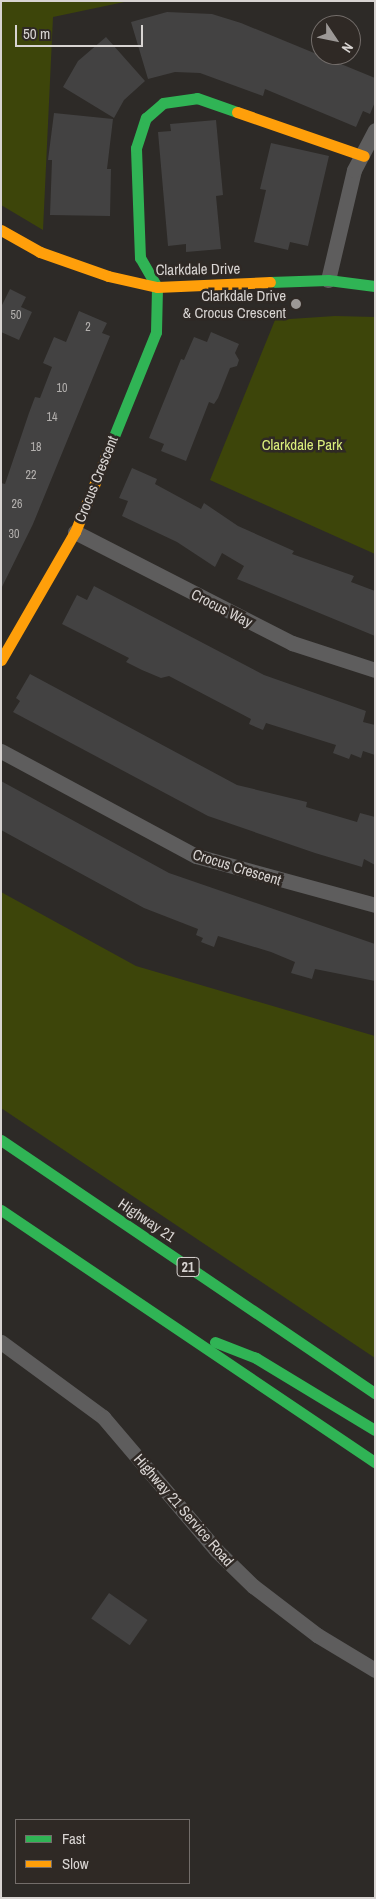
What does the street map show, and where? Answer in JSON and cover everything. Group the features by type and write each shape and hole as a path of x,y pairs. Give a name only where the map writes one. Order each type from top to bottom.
{"street":[{"path":"157,287 140,258 136,148 146,118 163,103 197,98 364,156"},
{"path":"328,280 354,170 364,156 375,130"},
{"name":"Clarkdale Drive","path":"1,230 40,252 108,276 157,287 328,280 375,286"},
{"name":"Crocus Crescent","path":"1,660 75,532 156,332 157,287"},
{"name":"Crocus Way","path":"75,532 292,644 375,670"},
{"name":"Crocus Crescent","path":"1,751 196,856 375,905"},
{"name":"Highway 21","path":"1,1140 375,1393"},
{"path":"1,1210 375,1462"},
{"path":"170,1323 256,1358 375,1430"},
{"name":"Highway 21 Service Road","path":"1,1342 103,1417 216,1550 253,1586 317,1634 375,1670"}],"green space":[{"path":"1,1 129,1 53,17 43,230 1,205"},
{"name":"Clarkdale Park","path":"335,316 375,317 375,554 210,480 275,320"},
{"path":"1,892 136,966 375,1036 375,1358 1,1108"}],"building":[{"path":"167,12 212,14 241,23 311,52 311,65 343,65 375,78 375,102 370,114 363,111 356,127 265,89 263,96 200,73 175,72 148,79 131,22"},
{"path":"106,37 145,81 124,100 114,118 63,87 78,61"},
{"path":"54,113 113,119 107,169 111,169 110,216 50,215 52,160 48,160"},
{"path":"216,120 223,195 216,196 221,249 186,252 186,244 168,246 158,132 171,131 170,124"},
{"path":"271,143 329,156 308,246 290,242 288,250 254,242 266,190 260,189"},
{"path":"10,289 26,297 21,307 32,312 19,340 1,332 1,307"},
{"path":"79,311 107,323 102,333 110,336 33,524 1,589 1,483 5,484 35,397 40,398 52,367 43,363 54,337 66,342"},
{"path":"211,332 239,344 235,353 239,360 237,366 230,368 214,404 209,402 186,461 161,451 164,444 149,438 181,359 184,360 194,337 207,342"},
{"path":"132,468 157,479 155,484 201,509 204,503 238,526 294,551 292,554 354,576 351,582 375,591 375,636 237,579 244,566 222,553 215,567 177,542 122,516 128,501 119,498"},
{"path":"94,586 264,675 366,711 363,722 375,725 375,755 363,751 361,758 351,754 349,759 333,753 336,745 266,723 263,730 249,724 251,719 169,676 161,678 126,662 129,658 62,624 77,595 87,600"},
{"path":"30,674 237,785 307,802 306,807 357,822 360,813 375,817 375,865 364,859 362,867 208,816 13,712 20,701 16,698"},
{"path":"1,781 169,873 375,944 375,981 315,969 312,979 291,973 295,962 271,952 218,936 214,947 201,942 203,938 196,935 198,929 144,908 1,830"},
{"path":"109,1593 148,1620 130,1645 91,1618"}],"traffic: fast":[{"path":"110,446 156,332 157,287 140,258 136,148 146,118 163,103 197,98 237,112"},
{"path":"270,282 328,280 375,286"},
{"path":"1,1140 375,1393"},
{"path":"1,1210 375,1462"},
{"path":"215,1342 256,1358 375,1430"}],"traffic: slow":[{"path":"237,112 364,156"},
{"path":"1,230 40,252 108,276 157,287 270,282"},
{"path":"1,660 75,532 110,446"}],"place":[{"name":"Clarkdale Drive & Crocus Crescent","path":"296,304"}]}
